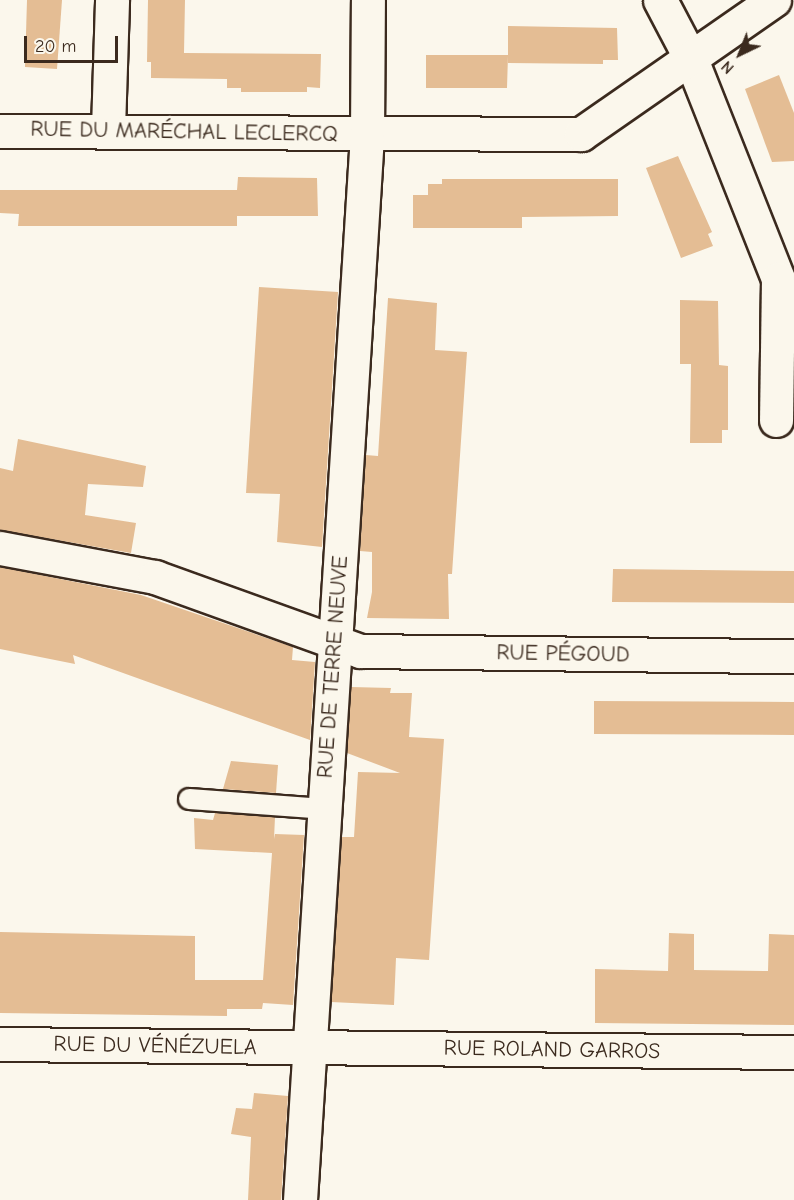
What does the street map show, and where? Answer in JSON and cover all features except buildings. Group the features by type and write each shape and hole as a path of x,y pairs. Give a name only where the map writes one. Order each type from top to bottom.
{"street":[{"path":"108,129 112,0"},
{"name":"RUE DE TERRE NEUVE","path":"300,1200 367,134 368,0"},
{"path":"660,0 691,59 786,278 776,420"},
{"name":"RUE DU MARÉCHAL LECLERCQ","path":"0,130 580,134 774,0"},
{"name":"RUE PÉGOUD","path":"0,548 155,577 360,651 794,656"},
{"name":"RUE DU VÉNÉZUELA","path":"0,1044 309,1047"},
{"name":"RUE ROLAND GARROS","path":"309,1047 794,1052"}],"lane":[{"path":"189,799 324,810"}]}
